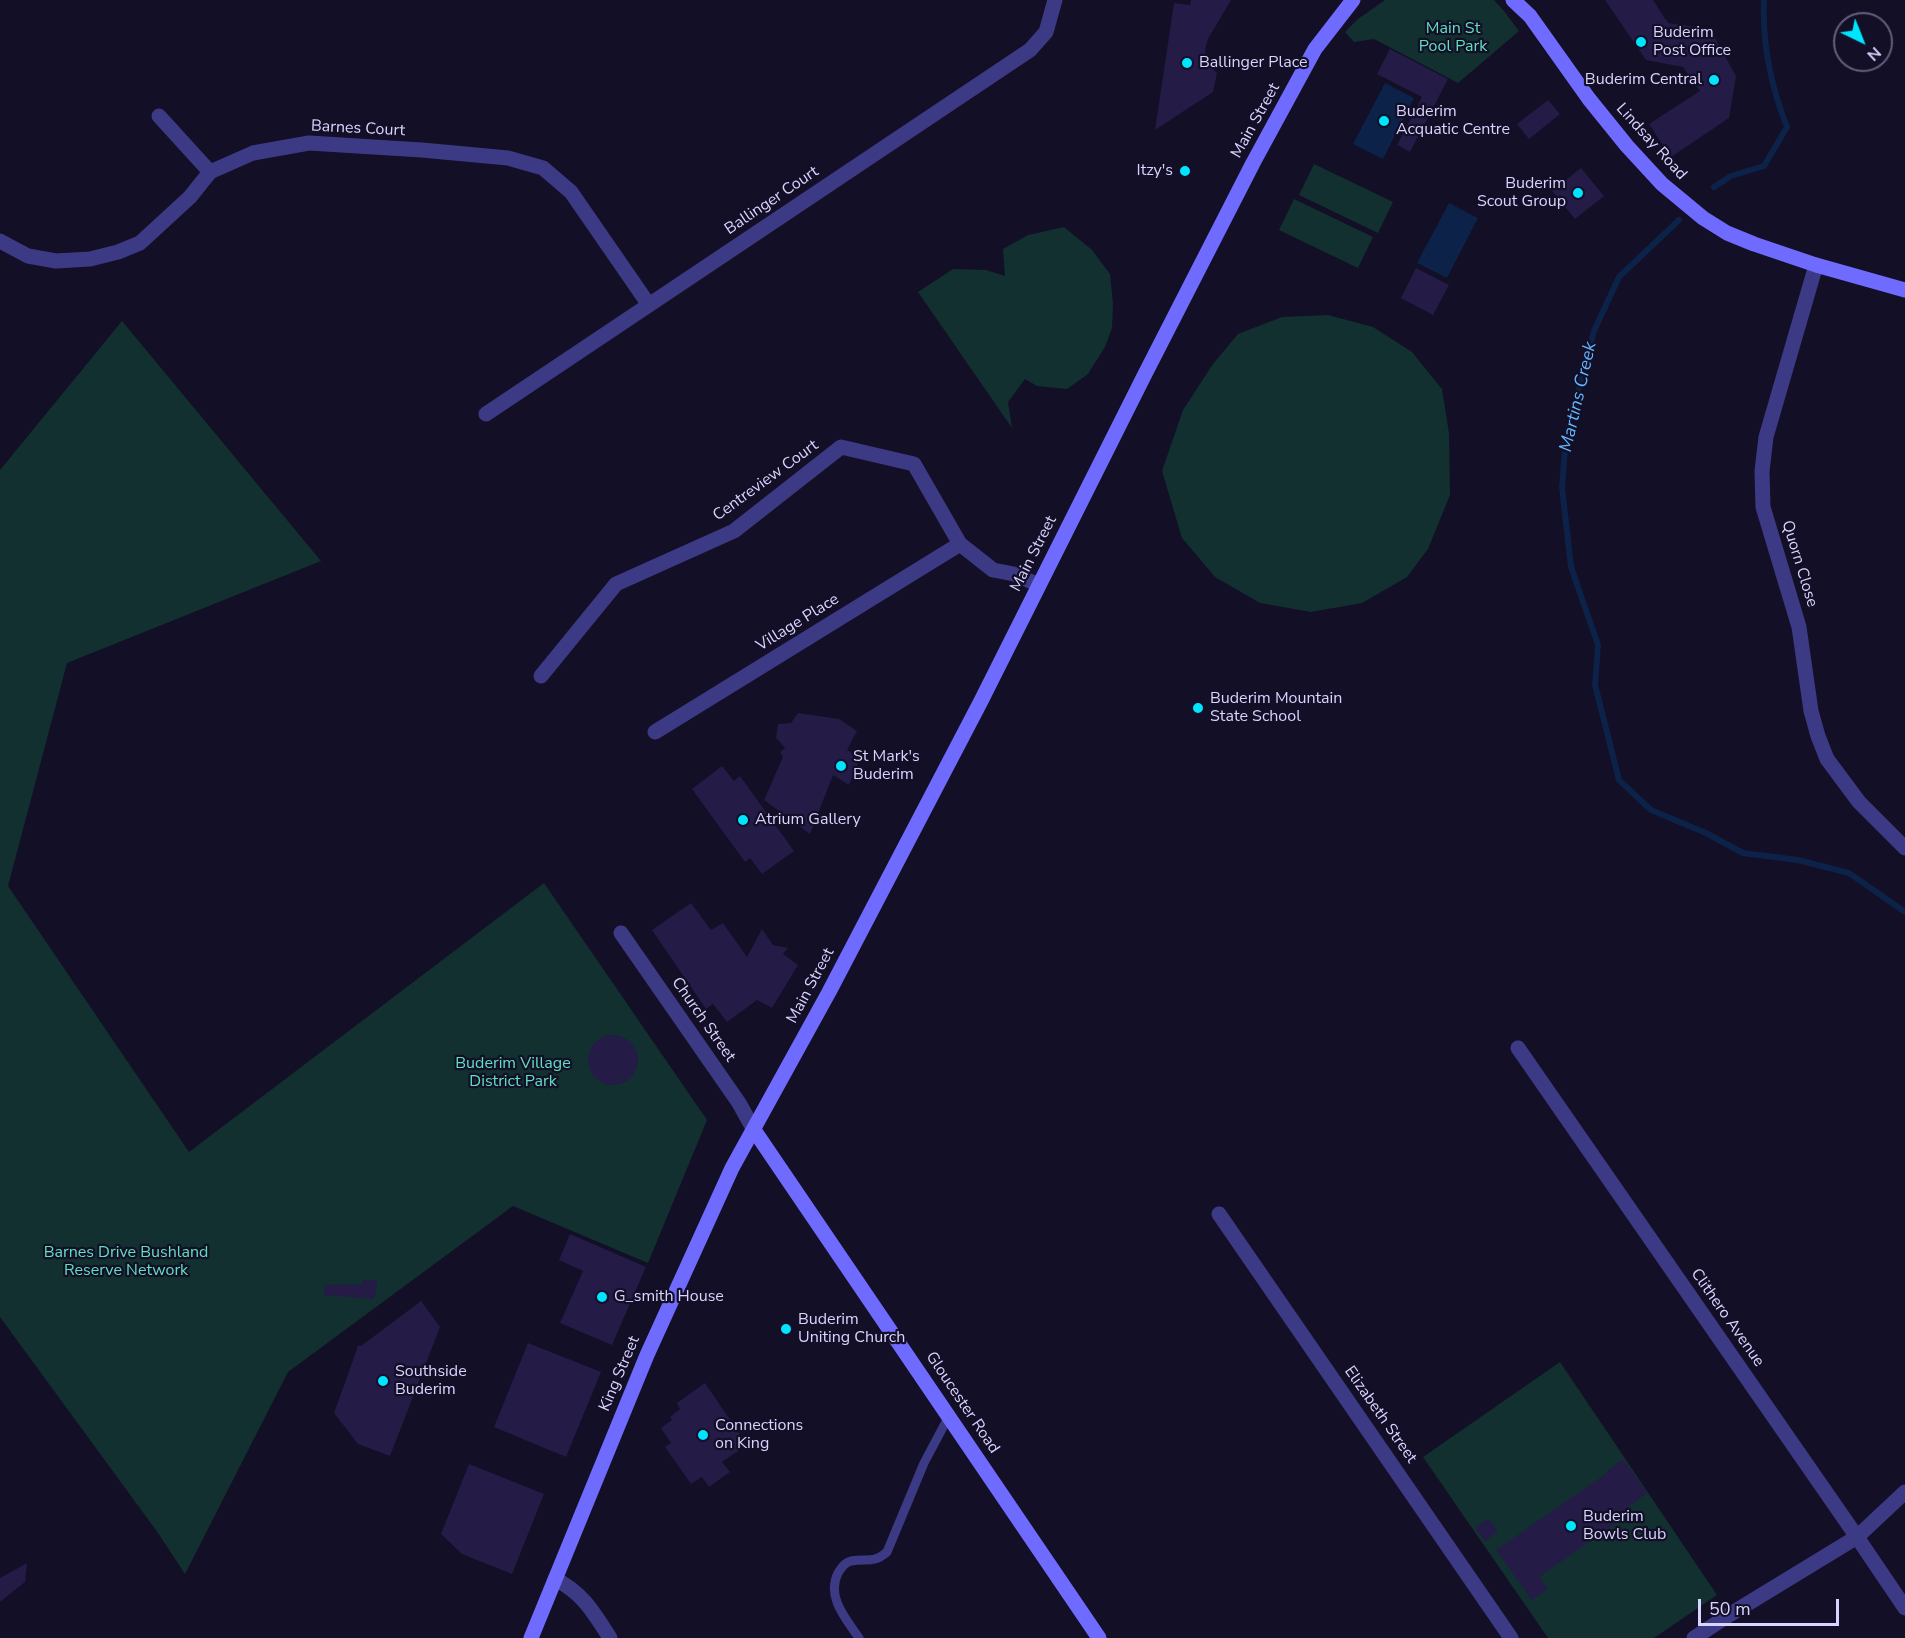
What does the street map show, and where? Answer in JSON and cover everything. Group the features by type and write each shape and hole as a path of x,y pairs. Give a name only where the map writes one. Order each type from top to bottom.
{"main road":[{"name":"Main Street","path":"754,1130 844,964 1040,585 1253,163 1316,49 1353,0"},
{"name":"Lindsay Road","path":"1513,0 1530,16 1589,99 1627,146 1662,184 1703,218 1728,233 1754,244 1816,265 1905,290"},
{"name":"Gloucester Road","path":"754,1130 1099,1638"},
{"name":"King Street","path":"531,1638 647,1355 732,1168 754,1130"}],"street":[{"name":"Ballinger Court","path":"486,414 1030,50 1046,32 1055,0"},
{"path":"159,116 210,172"},
{"name":"Barnes Court","path":"0,241 28,256 56,261 90,259 118,252 140,243 190,197 210,172 253,153 309,143 508,158 543,168 571,192 649,305"},
{"name":"Quorn Close","path":"1816,265 1766,437 1762,471 1763,507 1799,627 1812,711 1827,759 1859,802 1905,848"},
{"name":"Centreview Court","path":"541,676 616,584 734,531 842,447 914,464 960,544 993,570 1014,574 1040,585"},
{"name":"Village Place","path":"655,732 960,544"},
{"name":"Church Street","path":"621,933 739,1103 754,1130"},
{"name":"Clithero Avenue","path":"1518,1048 1905,1608"},
{"name":"Elizabeth Street","path":"1219,1214 1511,1638"},
{"path":"1694,1638 1857,1537 1905,1492"},
{"path":"555,1579 569,1586 586,1601 610,1638"}],"lane":[{"path":"859,1638 836,1600 834,1589 837,1575 846,1563 874,1560 887,1552 924,1463 949,1416"}],"green space":[{"name":"Main St Pool Park","path":"1385,0 1494,0 1519,31 1458,83 1374,39 1354,42 1345,32 1358,19"},
{"path":"1314,164 1393,202 1378,233 1299,195"},
{"path":"1294,199 1373,237 1358,268 1279,230"},
{"path":"1064,227 1092,250 1110,274 1113,304 1112,328 1105,347 1088,374 1067,389 1037,386 1025,379 1008,402 1012,428 918,292 953,269 986,270 1005,276 1003,249 1028,235"},
{"path":"1328,315 1373,327 1412,352 1442,389 1449,433 1450,495 1428,549 1407,577 1362,603 1311,612 1260,603 1215,577 1182,538 1162,471 1183,410 1213,364 1238,334 1282,317"},
{"path":"122,321 321,561 67,663 8,886 189,1152 544,883 707,1120 648,1263 513,1206 288,1372 185,1574 158,1533 0,1317 0,470"},
{"name":"Buderim Bowls Club","path":"1560,1362 1717,1595 1654,1638 1548,1638 1423,1457"}],"water":[{"name":"Buderim Acquatic Centre","path":"1385,83 1414,98 1383,159 1353,144"},
{"path":"1449,203 1478,218 1447,278 1417,263"}],"building":[{"name":"Ballinger Place","path":"1191,0 1231,0 1208,39 1205,49 1206,59 1217,73 1213,92 1155,130 1174,3 1190,5"},
{"name":"Buderim Central","path":"1605,0 1653,0 1668,23 1710,29 1736,76 1729,118 1671,157 1649,124 1700,91 1683,67 1646,60"},
{"path":"1390,49 1448,79 1410,152 1397,145 1422,97 1377,74"},
{"path":"1548,100 1560,114 1529,139 1517,124"},
{"name":"Buderim Scout Group","path":"1581,168 1604,196 1575,219 1552,191"},
{"path":"1416,268 1449,285 1433,315 1401,298"},
{"name":"St Mark's Buderim","path":"798,713 839,719 857,731 847,750 860,758 849,785 833,775 810,834 764,800 783,757 780,752 785,748 776,738 778,724 791,723"},
{"name":"Atrium Gallery","path":"722,766 734,781 740,776 794,851 762,874 750,858 745,862 692,789"},
{"path":"691,903 711,930 723,923 747,957 762,929 773,945 788,948 783,954 798,965 772,1008 757,1000 727,1022 713,1004 706,1009 652,930"},
{"path":"613,1035 631,1042 638,1060 631,1078 613,1085 595,1078 588,1060 595,1042"},
{"name":"G_smith House","path":"570,1234 646,1267 612,1345 560,1323 583,1271 559,1260"},
{"path":"363,1280 378,1281 374,1299 324,1295 324,1285 362,1284"},
{"name":"Southside Buderim","path":"421,1301 440,1327 390,1456 358,1444 334,1413 358,1346"},
{"path":"528,1343 601,1372 566,1457 494,1427"},
{"name":"Connections on King","path":"705,1383 747,1445 722,1462 730,1472 709,1487 702,1477 691,1484 665,1447 671,1443 661,1428 672,1420 670,1417 680,1409 677,1403"},
{"path":"1623,1459 1647,1493 1627,1508 1630,1513 1539,1577 1548,1589 1532,1600 1496,1550 1607,1473"},
{"path":"469,1464 544,1494 512,1574 462,1554 441,1534"},
{"path":"1488,1518 1498,1531 1485,1541 1475,1528"},
{"path":"27,1563 25,1582 0,1602 0,1578"}],"waterway":[{"name":"Martins Creek","path":"1714,187 1731,176 1764,166 1787,127 1776,96 1766,49 1764,0"},
{"name":"Martins Creek","path":"1679,220 1619,277 1594,331 1566,437 1562,487 1571,567 1598,645 1595,685 1619,780 1651,810 1706,833 1743,853 1798,860 1849,873 1905,912"}],"place":[{"name":"Buderim Post Office","path":"1641,42"},
{"name":"Ballinger Place","path":"1187,63"},
{"name":"Buderim Central","path":"1714,80"},
{"name":"Buderim Acquatic Centre","path":"1384,121"},
{"name":"Itzy's","path":"1185,171"},
{"name":"Buderim Scout Group","path":"1578,193"},
{"name":"Buderim Mountain State School","path":"1198,708"},
{"name":"St Mark's Buderim","path":"841,766"},
{"name":"Atrium Gallery","path":"743,820"},
{"name":"G_smith House","path":"602,1297"},
{"name":"Buderim Uniting Church","path":"786,1329"},
{"name":"Southside Buderim","path":"383,1381"},
{"name":"Connections on King","path":"703,1435"},
{"name":"Buderim Bowls Club","path":"1571,1526"}],"park label":[{"name":"Buderim Village District Park","path":"513,1073"},
{"name":"Barnes Drive Bushland Reserve Network","path":"126,1262"}]}
